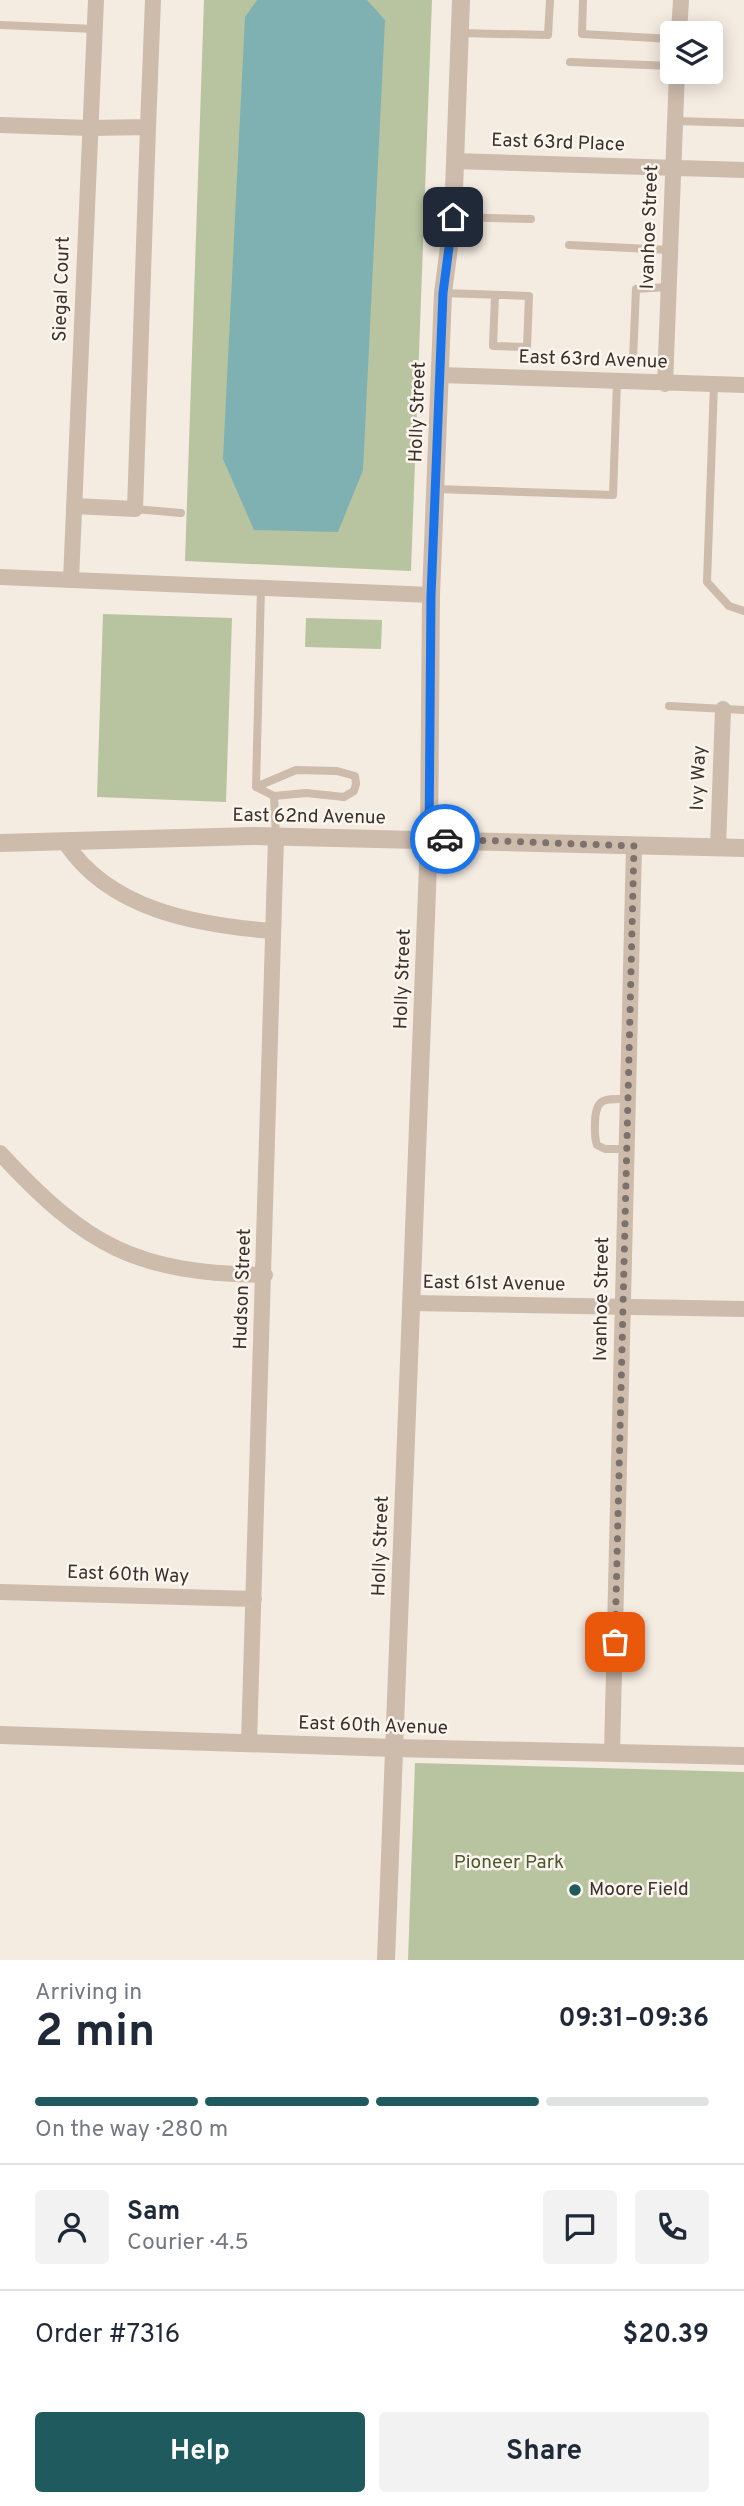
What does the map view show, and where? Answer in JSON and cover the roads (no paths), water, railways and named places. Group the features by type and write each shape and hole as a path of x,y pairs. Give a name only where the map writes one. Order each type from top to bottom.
{"street":[{"name":"Siegal Court","path":"71,580 96,0"},
{"path":"74,506 135,509 153,0"},
{"name":"Holly Street","path":"386,1960 429,839 431,596 443,293 453,217 461,0"},
{"path":"680,21 681,0"},
{"name":"Ivanhoe Street","path":"665,383 677,84"},
{"path":"0,125 148,127"},
{"name":"East 63rd Place","path":"455,161 744,170"},
{"name":"East 63rd Avenue","path":"441,375 744,385"},
{"path":"0,577 431,596"},
{"name":"Ivy Way","path":"718,848 723,709"},
{"name":"East 62nd Avenue","path":"0,843 276,836 744,848"},
{"name":"Hudson Street","path":"249,1743 276,836"},
{"path":"65,842 86,870 126,897 189,919 236,928 272,931"},
{"name":"Ivanhoe Street","path":"612,1753 634,846"},
{"path":"0,1153 51,1206 93,1238 111,1247 146,1262 177,1270 227,1275 265,1275"},
{"name":"East 61st Avenue","path":"412,1303 744,1309"},
{"name":"East 60th Way","path":"0,1592 254,1600"},
{"name":"East 60th Avenue","path":"0,1735 744,1756"}],"lane":[{"path":"460,33 548,35 550,0"},
{"path":"583,0 582,34 660,38"},
{"path":"0,26 95,29"},
{"path":"570,62 660,66"},
{"path":"675,121 744,123"},
{"path":"453,217 531,219"},
{"path":"569,245 670,250"},
{"path":"634,359 636,289 668,287"},
{"path":"443,293 529,296 527,347 493,346 495,295"},
{"path":"436,489 613,495 617,382"},
{"path":"714,384 707,582 729,606 744,611"},
{"path":"135,509 181,513"},
{"path":"256,788 261,588"},
{"path":"669,706 744,710"},
{"path":"296,770 337,771 355,776 356,784 354,791 344,797 306,793 274,796 256,788 296,770"},
{"path":"274,796 276,836"},
{"path":"626,1149 605,1149 597,1145 594,1139 599,1103 606,1099 628,1098"}],"water":[{"path":"257,0 367,0 385,20 363,470 338,532 254,530 223,459 245,17"}],"place":[{"name":"Moore Field","path":"575,1890"}],"park label":[{"name":"Pioneer Park","path":"509,1863"}]}
